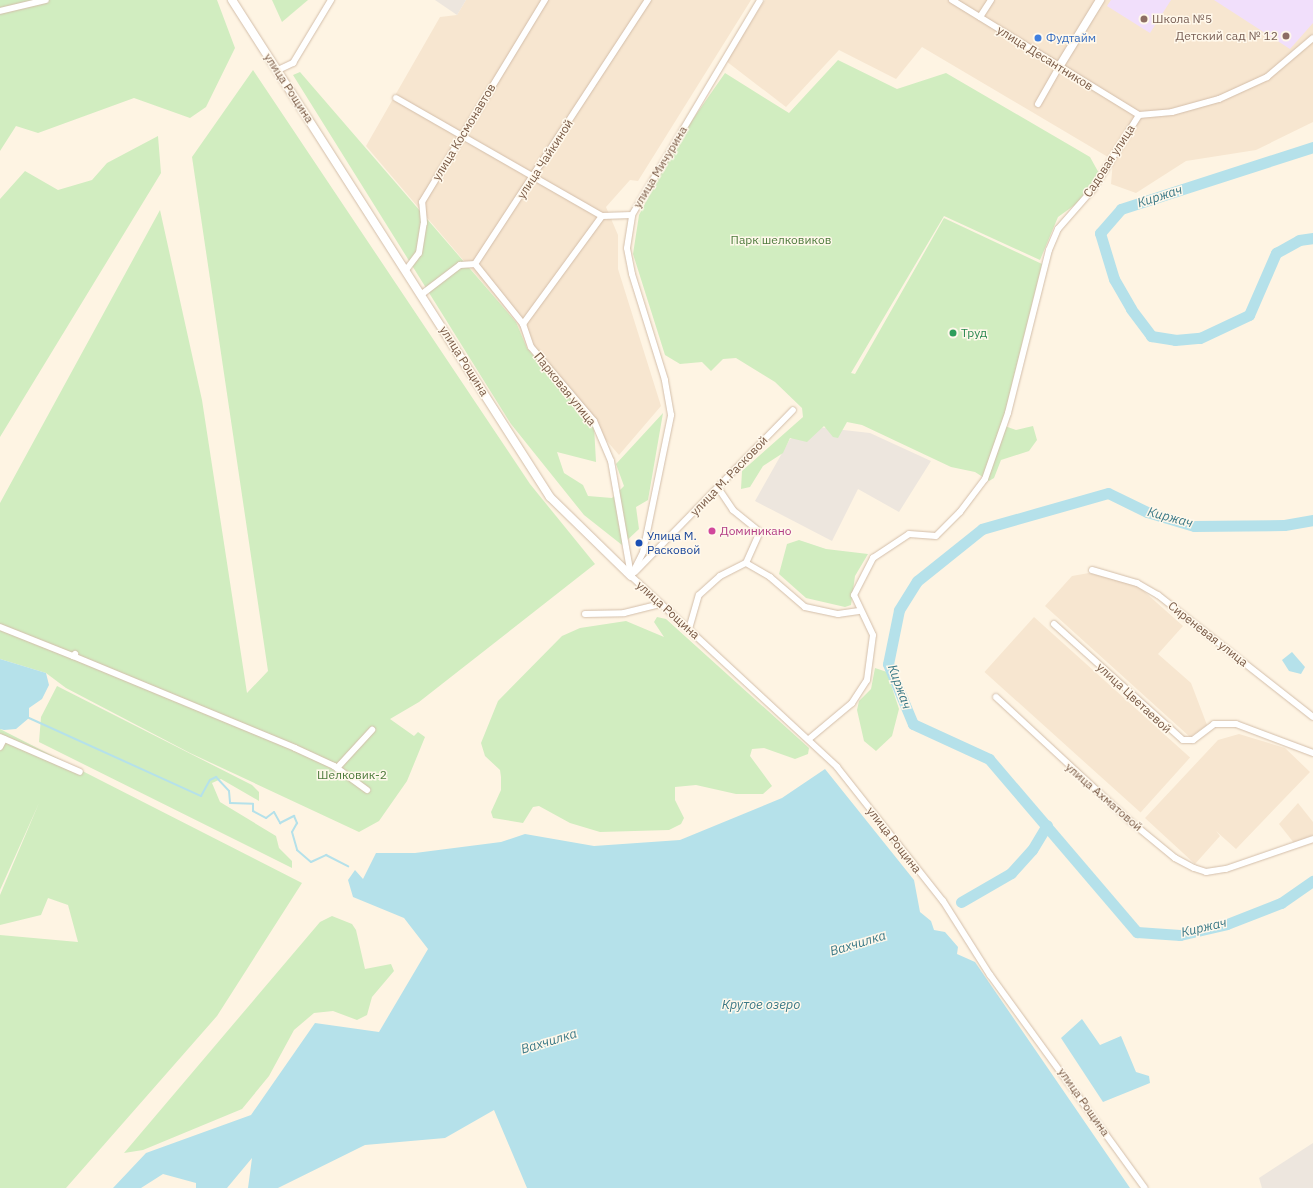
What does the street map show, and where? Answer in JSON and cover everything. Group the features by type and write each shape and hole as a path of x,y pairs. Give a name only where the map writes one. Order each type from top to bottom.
{"street":[{"path":"0,12 46,0"},
{"name":"улица Рощина","path":"232,0 422,294 550,497 631,576 809,739 837,767 943,901 990,975 1145,1188"},
{"path":"278,70 293,64 331,0"},
{"name":"улица Космонавтов","path":"406,270 419,253 424,223 422,202 545,0"},
{"name":"улица Чайкиной","path":"475,264 648,0"},
{"name":"улица Мичурина","path":"602,216 632,215 760,0"},
{"name":"улица Десантников","path":"952,0 1138,115"},
{"path":"980,17 991,0"},
{"path":"1038,104 1100,0"},
{"name":"Садовая улица","path":"859,611 854,595 873,558 909,534 936,536 960,512 985,479 1008,413 1049,250 1058,229 1093,189 1138,115 1172,112 1219,99 1267,77 1313,38"},
{"path":"396,98 532,178 602,216 523,324"},
{"path":"631,576 643,552 671,415 664,380 632,274 627,248 632,215"},
{"path":"422,294 460,265 475,264"},
{"name":"Парковая улица","path":"475,264 523,324 531,347 594,421 611,461 631,576"},
{"name":"улица М. Расковой","path":"631,576 793,410"},
{"path":"688,629 699,595 720,576 746,563 760,532 733,510 718,488"},
{"path":"643,552 654,554"},
{"path":"746,563 770,577 805,607 838,614 859,611 873,635 867,680 852,703 809,739"},
{"name":"Сиреневая улица","path":"1092,570 1137,583 1158,595 1313,716"},
{"path":"585,614 624,613 662,604"},
{"name":"улица Цветаевой","path":"1054,624 1183,740 1193,740 1214,724 1236,724 1313,753"},
{"path":"0,627 74,655 337,768 366,790"},
{"name":"улица Ахматовой","path":"996,697 1020,722 1175,858 1206,872 1226,869 1313,839"},
{"path":"337,768 372,730"},
{"path":"0,747 2,738 80,772"}],"shaded area":[{"path":"435,0 466,0 457,15"},
{"path":"466,0 751,0 638,181 630,180 606,207 618,235 618,269 661,406 619,455 527,348 516,322 366,146 440,17 457,15"},
{"path":"765,0 1313,0 1313,122 1256,150 1186,161 1136,193 1111,184 1113,160 922,47 896,79 839,50 786,107 726,61"},
{"name":"Школа №5","path":"1111,0 1171,0 1150,33 1107,6"},
{"name":"Детский сад № 12","path":"1214,0 1313,0 1313,23 1290,49"},
{"path":"817,427 870,433 931,461 899,512 858,489 832,541 755,501 790,439"},
{"path":"1089,573 1138,586 1183,626 1158,654 1191,683 1207,725 1190,737 1045,606 1072,576"},
{"path":"1034,617 1190,758 1141,813 984,672"},
{"path":"1239,734 1285,748 1310,772 1236,849 1216,831 1220,836 1195,864 1145,818 1218,740"},
{"path":"1298,803 1313,822 1313,835 1294,843 1279,824"},
{"path":"1313,1143 1313,1188 1262,1188 1259,1178"}],"green space":[{"path":"0,0 217,0 235,48 206,107 190,118 134,98 38,133 16,126 0,151"},
{"path":"272,0 308,0 282,22"},
{"name":"Парк шелковиков","path":"838,60 897,89 946,73 1090,157 1100,175 1083,199 1058,217 1040,260 944,216 851,373 855,374 944,218 1042,264 1002,425 1016,430 1033,426 1037,440 1029,451 1001,460 994,478 989,481 975,472 951,467 862,425 847,422 838,438 833,437 824,426 807,442 790,438 783,453 763,466 750,487 741,489 742,471 803,417 802,408 775,382 736,358 723,359 711,371 702,362 680,364 665,355 633,254 639,215 679,139 725,73 789,113"},
{"name":"Шелковик-2","path":"253,70 530,484 595,564 419,702 390,719 414,736 418,732 425,737 407,781 379,821 359,832 190,753 66,688 46,673 0,659 0,503 160,210 202,400 247,693 268,671 192,157"},
{"path":"300,72 516,322 527,348 594,426 596,462 557,452 564,473 583,485 588,496 612,498 624,486 616,464 663,413 648,500 636,507 639,529 622,545 584,515 511,424 293,75"},
{"path":"158,136 161,173 0,437 0,199 25,171 58,190 92,180 107,163"},
{"path":"799,540 826,549 868,554 855,576 851,605 845,607 806,598 779,574 787,544"},
{"path":"657,617 666,619 809,748 808,754 795,759 764,748 752,749 750,756 772,786 763,794 736,794 696,785 675,787 675,800 684,818 681,824 669,830 600,832 570,823 539,806 533,807 523,823 493,818 491,812 501,790 500,770 485,756 481,743 498,701 562,636 580,628 626,621 664,637 654,622"},
{"path":"875,668 887,672 899,709 892,736 876,751 864,741 857,710 859,701 871,689"},
{"path":"57,686 252,785 259,792 259,801 221,779 212,783 220,802 276,836 279,848 292,861 292,868 39,742 41,717"},
{"path":"0,729 302,883 217,1016 66,1188 0,1188 0,935 78,942 68,905 48,898 41,915 0,925 0,895 39,803 0,890"},
{"path":"332,916 352,924 356,930 365,969 391,964 394,971 372,997 367,1015 357,1020 333,1011 314,1013 294,1030 269,1076 242,1109 143,1150 124,1153 320,922"}],"water":[{"path":"1292,652 1305,667 1301,674 1289,671 1282,660"},
{"path":"0,659 46,673 49,685 42,699 29,708 29,718 16,729 0,729"},
{"name":"Крутое озеро","path":"825,769 914,880 920,912 931,921 934,930 945,932 958,947 957,954 975,962 1130,1188 527,1188 494,1110 445,1138 365,1145 278,1188 248,1188 252,1158 227,1188 196,1188 196,1183 163,1174 141,1188 113,1188 146,1153 251,1115 315,1023 379,1032 428,949 404,918 353,897 348,880 355,870 363,879 376,853 415,853 501,842 525,834 594,846 680,840 782,798"},
{"path":"1082,1019 1100,1045 1121,1036 1136,1072 1149,1076 1150,1083 1103,1102 1061,1038"}],"waterway":[{"name":"Киржач","path":"1313,147 1121,209 1100,233 1114,279 1131,309 1151,336 1175,340 1200,338 1249,315 1276,253 1299,240 1313,238"},
{"name":"Киржач","path":"1313,520 1284,525 1194,526 1147,512 1108,493 982,529 917,581 899,610 888,664 913,724 989,759 1137,932 1180,935 1227,924 1281,903 1313,881"},
{"path":"29,718 201,796 210,780 216,777 229,791 230,803 253,804 253,811 266,818 274,812 280,823 294,816 297,823 292,832 297,850 311,862 326,855 348,866"},
{"name":"Вахчилка","path":"961,902 1011,873 1032,850 1047,825"}],"place":[{"name":"Школа №5","path":"1144,19"},
{"name":"Детский сад № 12","path":"1286,36"},
{"name":"Фудтайм","path":"1038,38"},
{"name":"Труд","path":"953,333"},
{"name":"Доминикано","path":"712,531"},
{"name":"Улица М. Расковой","path":"639,543"}]}
